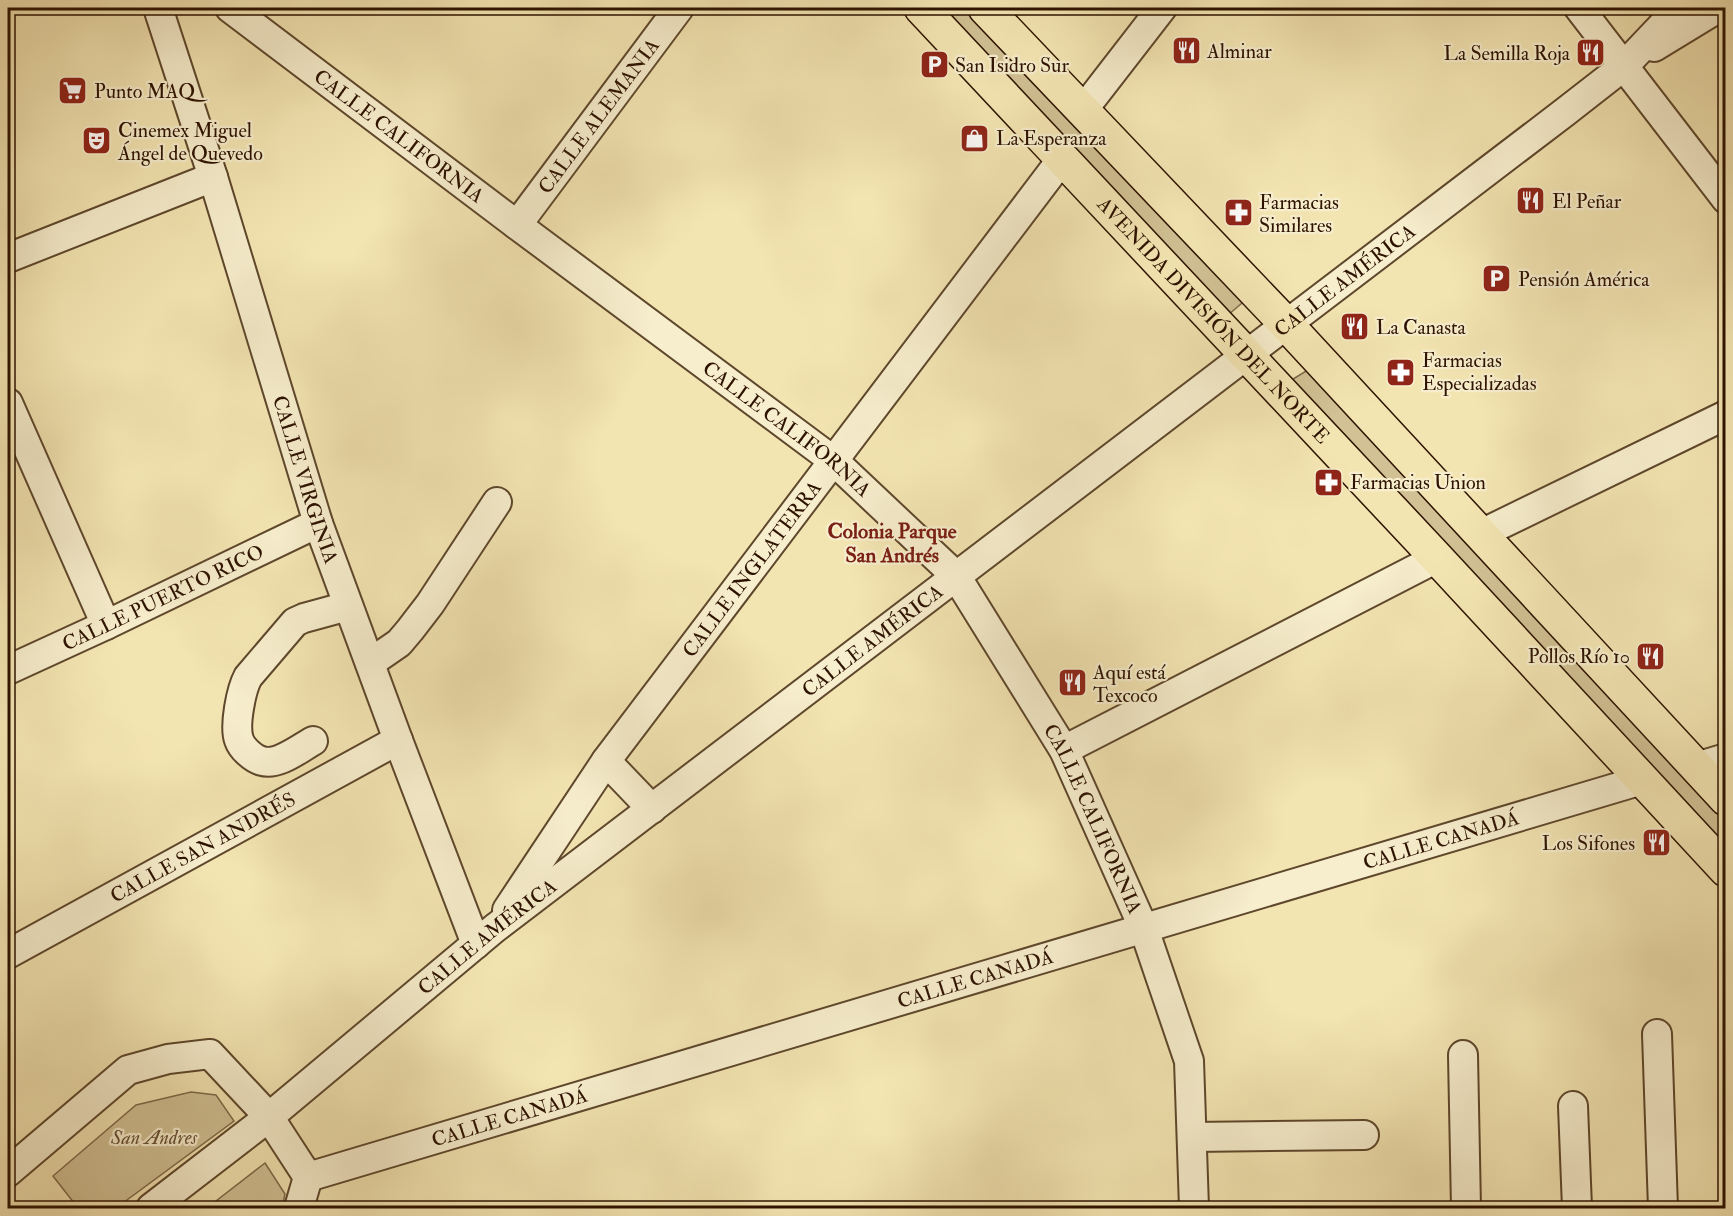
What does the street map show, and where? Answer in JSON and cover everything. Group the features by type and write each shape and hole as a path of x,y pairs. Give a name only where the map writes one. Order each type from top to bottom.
{"main road":[{"name":"AVENIDA DIVISIÓN DEL NORTE","path":"921,8 1437,558 1725,870"},
{"path":"985,8 1287,325 1481,534 1711,763 1725,799"}],"street":[{"name":"CALLE VIRGINIA","path":"158,8 213,177 318,523 398,740 485,936"},
{"name":"CALLE CALIFORNIA","path":"230,8 834,461 956,576 1064,750 1144,929 1189,1061 1194,1209"},
{"name":"CALLE ALEMANIA","path":"517,225 680,8"},
{"path":"1083,111 1162,8"},
{"path":"1579,8 1725,199"},
{"name":"CALLE AMÉRICA","path":"151,1209 269,1117 485,936 1246,357 1624,66 1677,8"},
{"path":"1624,66 1718,8"},
{"name":"CALLE INGLATERRA","path":"485,936 606,761 1062,159"},
{"path":"8,258 213,177"},
{"path":"8,403 106,625"},
{"path":"1481,534 1725,415"},
{"path":"370,663 399,643 410,630 430,604 497,502"},
{"name":"CALLE PUERTO RICO","path":"8,670 318,523"},
{"path":"1064,750 1437,558"},
{"path":"313,741 269,762 262,761 244,750 237,734 244,685 248,677 295,622 348,606"},
{"name":"CALLE SAN ANDRÉS","path":"8,954 398,740"},
{"path":"606,761 652,809"},
{"name":"CALLE CANADÁ","path":"308,1177 1642,780"},
{"path":"1657,1034 1663,1209"},
{"path":"8,1172 128,1070 168,1059 210,1054 269,1117 308,1177 299,1209"},
{"path":"1463,1055 1466,1209"},
{"path":"1573,1106 1577,1209"},
{"path":"1192,1137 1364,1135"}],"green space":[{"path":"940,8 970,8 1248,298 1228,315"},
{"path":"1311,368 1725,819 1725,852 1285,384"},
{"name":"San Andres","path":"191,1092 216,1095 234,1121 116,1208 78,1208 53,1176 136,1105"},
{"name":"San Andres","path":"265,1163 285,1194 282,1208 207,1208"}],"place":[{"name":"Alminar","path":"1186,51"},
{"name":"La Semilla Roja","path":"1591,53"},
{"name":"San Isidro Sur","path":"934,65"},
{"name":"Punto MAQ","path":"73,91"},
{"name":"La Esperanza","path":"975,138"},
{"name":"Cinemex Miguel Ángel de Quevedo","path":"97,141"},
{"name":"El Peñar","path":"1531,201"},
{"name":"Farmacias Similares","path":"1238,213"},
{"name":"Pensión América","path":"1497,279"},
{"name":"La Canasta","path":"1355,327"},
{"name":"Farmacias Especializadas","path":"1401,372"},
{"name":"Farmacias Union","path":"1329,482"},
{"name":"Pollos Río 10","path":"1651,656"},
{"name":"Aquí está Texcoco","path":"1072,683"},
{"name":"Los Sifones","path":"1656,843"}],"district":[{"name":"Colonia Parque San Andrés","path":"892,543"}]}
